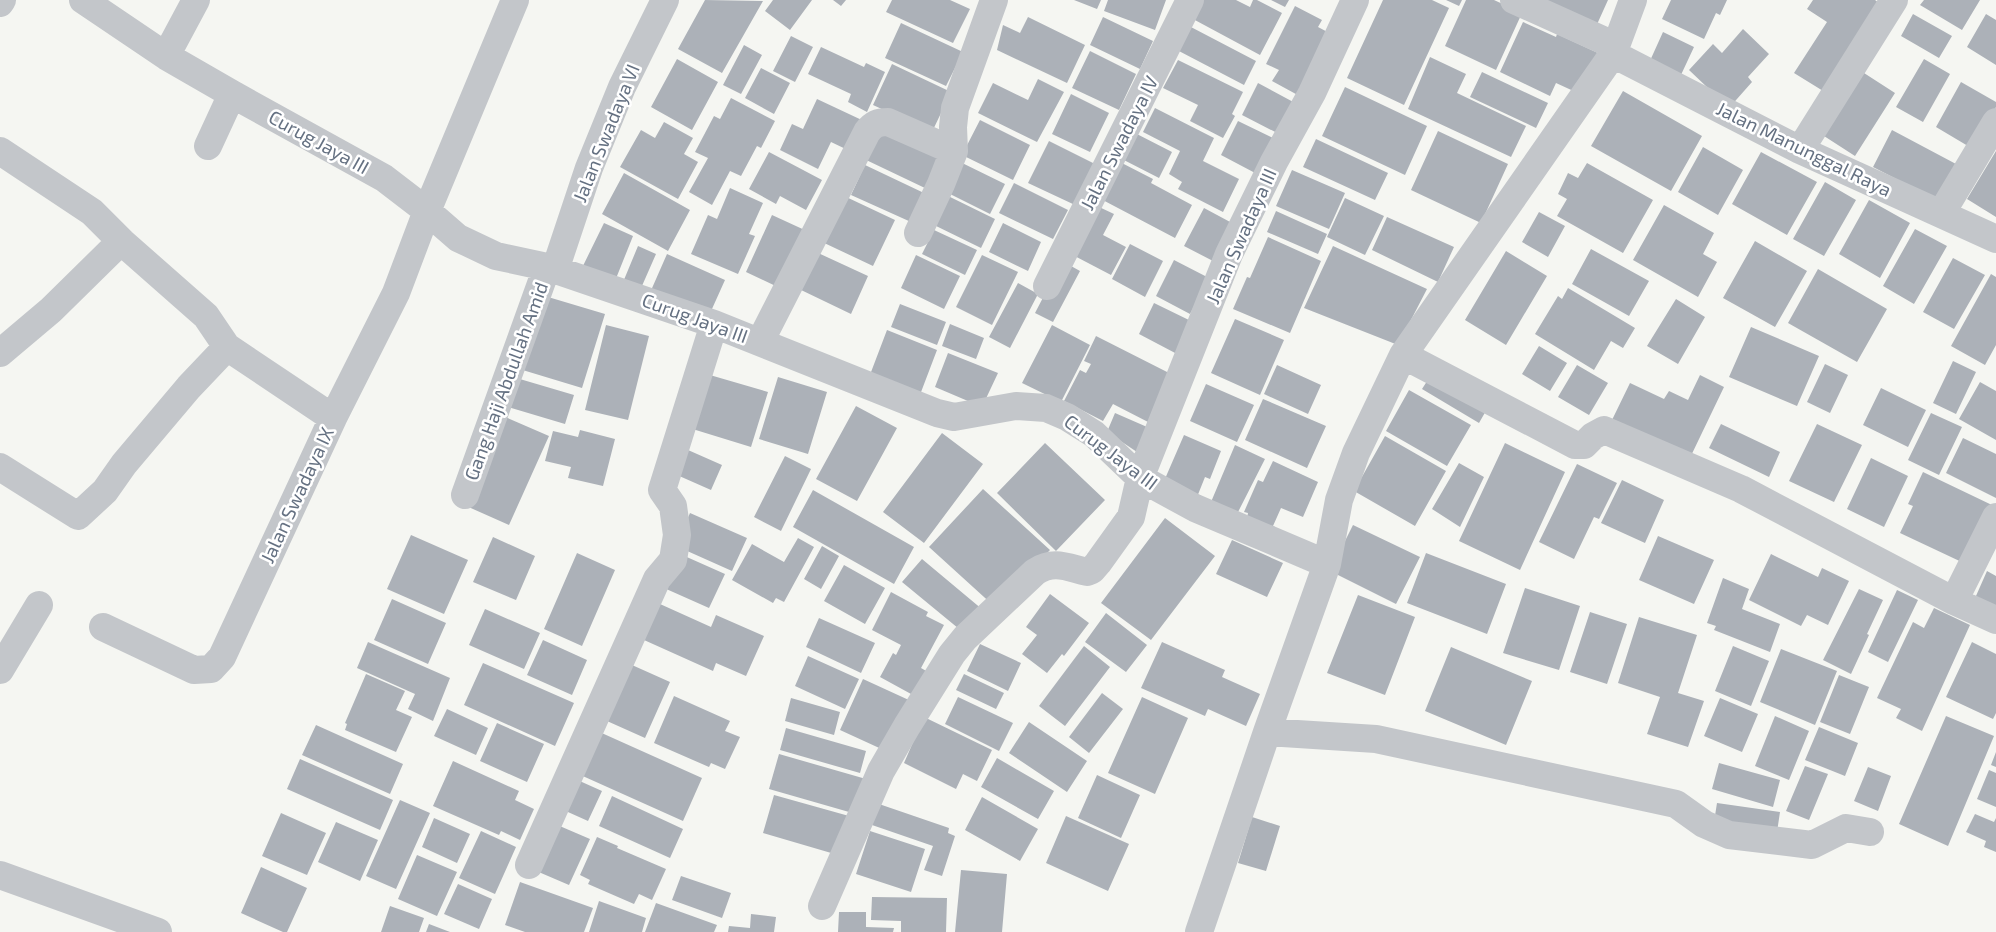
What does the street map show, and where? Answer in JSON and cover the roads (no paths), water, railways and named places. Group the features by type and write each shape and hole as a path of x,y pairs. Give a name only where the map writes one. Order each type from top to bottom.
{"street":[{"name":"Curug Jaya III","path":"83,0 166,56 384,178 428,211 458,238 496,256 551,268 714,324 916,406 954,417 1016,406 1046,408 1067,417 1094,434 1140,478 1195,508 1327,564"},
{"path":"166,56 196,0"},
{"name":"Jalan Swadaya IX","path":"103,627 194,670 211,669 222,657 333,418 396,293 515,0"},
{"name":"Jalan Swadaya VI","path":"551,268 622,88 665,0"},
{"path":"918,233 954,151 953,127 955,108 994,0"},
{"name":"Jalan Swadaya IV","path":"1047,286 1190,0"},
{"name":"Jalan Swadaya III","path":"822,906 891,753 952,654 965,638 1028,578 1045,566 1052,564 1086,572 1092,570 1131,517 1140,478 1229,254 1274,162 1312,93 1355,0"},
{"name":"Jalan Manunggal Raya","path":"1514,0 1615,50 1800,150 1996,239"},
{"path":"1199,932 1327,564 1339,500 1356,453 1403,355 1615,50 1634,0"},
{"path":"1800,150 1894,0"},
{"path":"208,146 232,94"},
{"path":"760,342 867,132 872,126 880,122 888,122 954,151"},
{"path":"1941,214 1996,122"},
{"path":"0,152 92,212 122,242 206,316 227,347 333,418"},
{"path":"0,353 51,310 122,242"},
{"name":"Gang Haji Abdullah Amid","path":"465,495 551,268"},
{"path":"529,865 657,579 672,560 677,535 673,506 662,490 714,324"},
{"path":"0,467 78,516 105,491 135,450 189,387 227,347"},
{"path":"1403,355 1575,445 1584,445 1593,436 1604,430 1741,489 1954,601 1996,620"},
{"path":"1954,601 1996,517"},
{"path":"0,670 40,605"},
{"path":"1267,732 1376,738 1676,804 1704,824 1729,835 1812,845 1846,828 1870,832"},
{"path":"0,875 158,932"}]}
